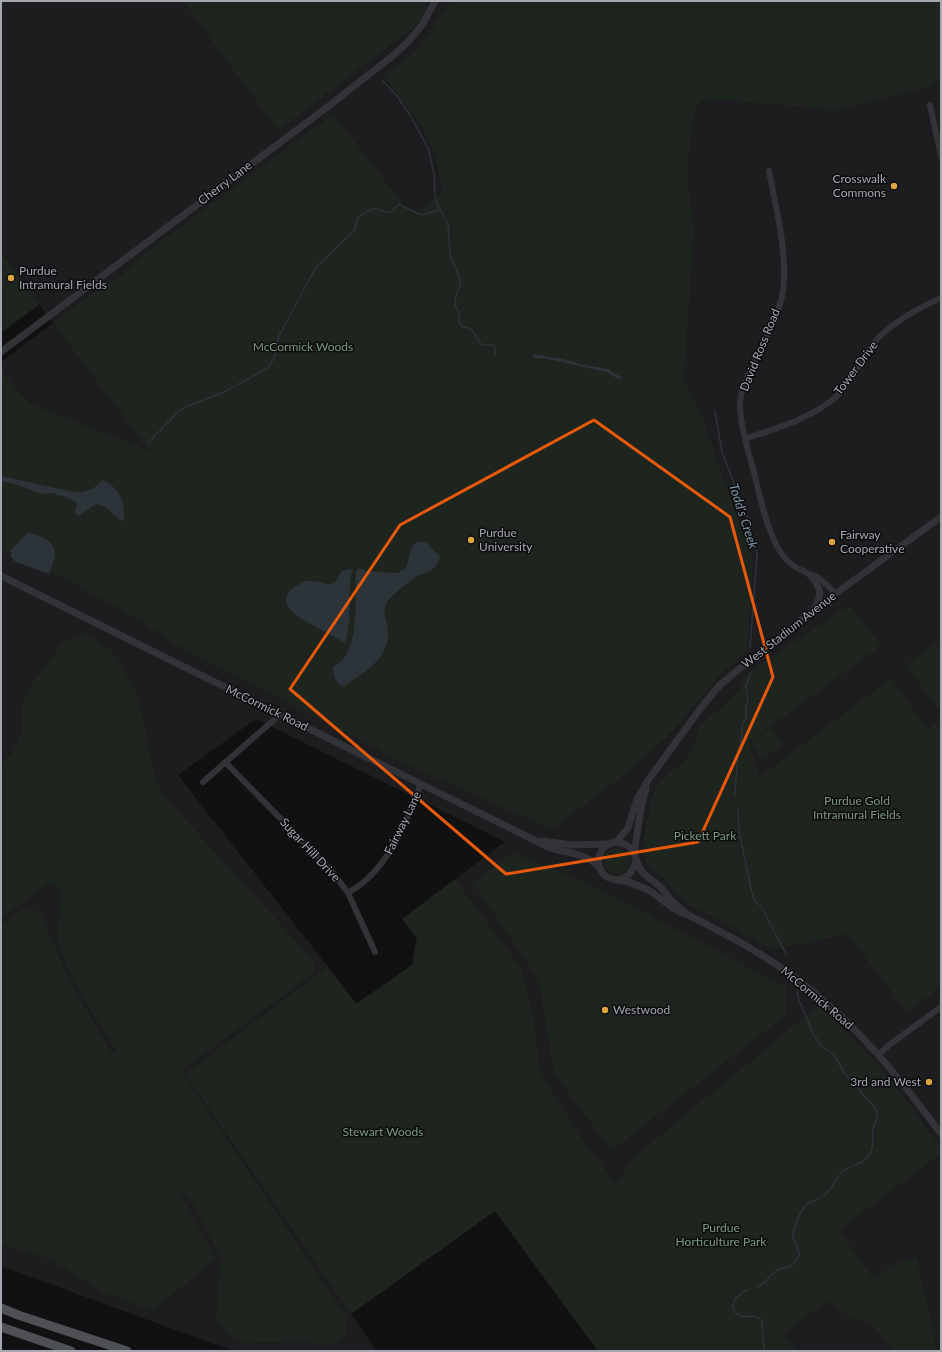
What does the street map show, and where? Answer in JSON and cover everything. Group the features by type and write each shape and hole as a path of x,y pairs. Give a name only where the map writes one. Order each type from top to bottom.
{"main road":[{"path":"1,1308 127,1351"},
{"path":"1,1327 70,1351"}],"street":[{"name":"Cherry Lane","path":"1,352 330,105 390,58 407,43 422,24 435,1"},
{"path":"930,106 941,156"},
{"name":"David Ross Road","path":"768,171 778,217 784,277 778,306 766,336 753,362 741,397 740,406 745,439 764,512 778,548 784,557 796,568 818,578 835,594"},
{"name":"Tower Drive","path":"745,439 801,419 825,405 843,389 873,343 904,319 941,298"},
{"name":"West Stadium Avenue","path":"616,842 628,828 636,799 649,779 700,709 719,686 812,611 941,517"},
{"path":"810,575 818,585 820,595 818,602 812,611"},
{"name":"McCormick Road","path":"1,576 550,848 565,853 583,856 593,861 598,866"},
{"path":"203,782 276,718 278,713"},
{"name":"Sugar Hill Drive","path":"225,762 332,870 348,893 375,952"},
{"name":"West Stadium Avenue","path":"634,853 642,803 645,793 659,766"},
{"name":"Fairway Lane","path":"348,893 367,880 383,863 397,838 422,784"},
{"name":"McCormick Road","path":"534,839 573,845 608,844"},
{"path":"636,861 628,876 619,880 608,878 598,866 598,856 600,851 608,844 616,842 627,845 634,853 636,861 642,872 658,885 674,903 688,915"},
{"name":"McCormick Road","path":"619,880 639,886 651,892 680,912 759,953 802,983 847,1022 879,1054 911,1093 941,1134"},
{"path":"879,1054 888,1045 941,1006"}],"highlighted area":[{"path":"594,420 730,517 773,677 698,842 506,874 290,689 400,525"}],"shaded area":[{"name":"Purdue University","path":"1,1 941,1 941,1351 598,1351 495,1211 351,1314 377,1351 233,1351 1,1266 1,362 53,323 1,252","holes":["256,719 505,842 402,919 417,938 412,965 357,1004 178,775"]},
{"path":"533,354 608,369 621,377 620,380 606,372 543,358 533,358"},
{"path":"1,476 74,492 95,487 103,480 109,483 120,496 124,507 124,520 121,521 106,508 96,504 79,516 75,512 77,505 76,502 62,495 59,496 53,493 41,494 18,485 1,481"},
{"path":"29,533 49,541 54,548 55,553 49,574 16,562 11,557 11,550 26,534"},
{"path":"417,542 426,542 440,557 436,566 413,579 390,598 385,608 388,640 385,649 367,671 343,687 335,679 333,667 343,659 352,640 355,617 356,571 359,568 367,571 397,573 406,568 412,546"},
{"path":"352,569 349,625 345,643 294,613 287,605 286,600 292,589 304,582 316,581 331,584 336,581 342,571"}],"green space":[{"path":"183,1 428,1 421,19 411,30 278,130"},
{"name":"McCormick Woods","path":"450,1 941,1 941,79 930,86 834,110 727,100 702,101 694,110 687,174 694,228 684,379 705,423 714,453 753,560 747,651 720,675 674,730 635,766 554,827 548,828 442,780 436,779 385,754 378,749 186,651 144,623 67,580 1,549 1,371 29,403 150,451 53,323 103,285 122,275 137,259 333,114 412,215 443,192 435,153 421,125 384,76 420,48"},
{"name":"Purdue Intramural Fields","path":"1,252 40,304 1,333"},
{"path":"850,605 881,646 749,742 759,777 891,678 928,729 941,720 941,987 907,1012 848,934 773,950 689,905 677,895 662,877 649,867 645,859 644,837 652,796 658,784 689,755 699,728 702,724 726,703 743,685 744,675"},
{"path":"85,634 112,651 138,694 154,774 163,795 313,960 315,968 314,973 185,1068 183,1074 346,1316 347,1332 341,1341 325,1345 305,1341 245,1343 226,1333 216,1320 221,1257 191,1201 182,1192 180,1194 216,1259 153,1310 102,1292 50,1259 1,1245 1,926 20,911 31,908 41,914 72,986 112,1053 117,1052 77,987 64,959 58,938 61,898 58,887 53,883 46,885 1,918 1,765 14,750 21,733 23,702 30,687 63,642"},
{"path":"941,639 941,708 939,710 907,667 909,662"},
{"path":"771,727 784,744 763,759 750,743"},
{"path":"617,848 626,852 630,861 626,870 617,874 608,870 604,861 608,852"},
{"path":"512,852 594,886 786,987 787,1014 611,1151 554,1073 539,981 473,883"},
{"path":"455,879 522,969 532,1008 540,1071 580,1136 616,1184 633,1158 819,1005 871,1057 900,1091 941,1148 941,1154 839,1230 872,1277 903,1261 917,1258 937,1349 935,1351 895,1351 871,1324 852,1319 828,1301 784,1333 797,1351 598,1351 495,1211 351,1314 185,1074 327,967 356,1004 412,965 417,938 402,919"}],"waterway":[{"path":"383,81 397,96 410,115 428,148 434,174 435,196 437,204 448,224 450,254 460,280 455,304 459,313 459,322 462,326 471,329 480,343 483,345 493,345 495,347 495,356"},
{"path":"148,443 177,413 187,406 224,392 268,368 274,358 279,336 316,267 355,230 357,219 374,209 389,212 400,205 421,215 441,210"},
{"name":"Todd's Creek","path":"715,411 722,452 750,525 757,554 750,647"},
{"name":"Todd's Creek","path":"735,794 738,753 748,701 746,686 751,673"},
{"name":"Todd's Creek","path":"738,809 739,831 752,893 755,901 761,906 786,954"},
{"name":"Todd's Creek","path":"757,1287 763,1284 776,1271 791,1265 797,1260 799,1252 794,1241 793,1233 802,1210 809,1203 825,1195 846,1169 868,1157 872,1148 873,1130 877,1117 876,1109 845,1074 834,1055 821,1045 814,1036 799,1000 797,991"},
{"name":"Todd's Creek","path":"747,1290 738,1295 734,1300 734,1310 739,1315 755,1316 762,1321 764,1351"}],"place":[{"name":"Crosswalk Commons","path":"894,186"},
{"name":"Purdue Intramural Fields","path":"11,278"},
{"name":"Purdue University","path":"471,540"},
{"name":"Fairway Cooperative","path":"832,542"},
{"name":"Westwood","path":"605,1010"},
{"name":"3rd and West","path":"929,1082"}],"park label":[{"name":"Purdue Gold Intramural Fields","path":"857,808"},
{"name":"Pickett Park","path":"705,836"},
{"name":"Stewart Woods","path":"383,1132"},
{"name":"Purdue Horticulture Park","path":"721,1235"}]}
